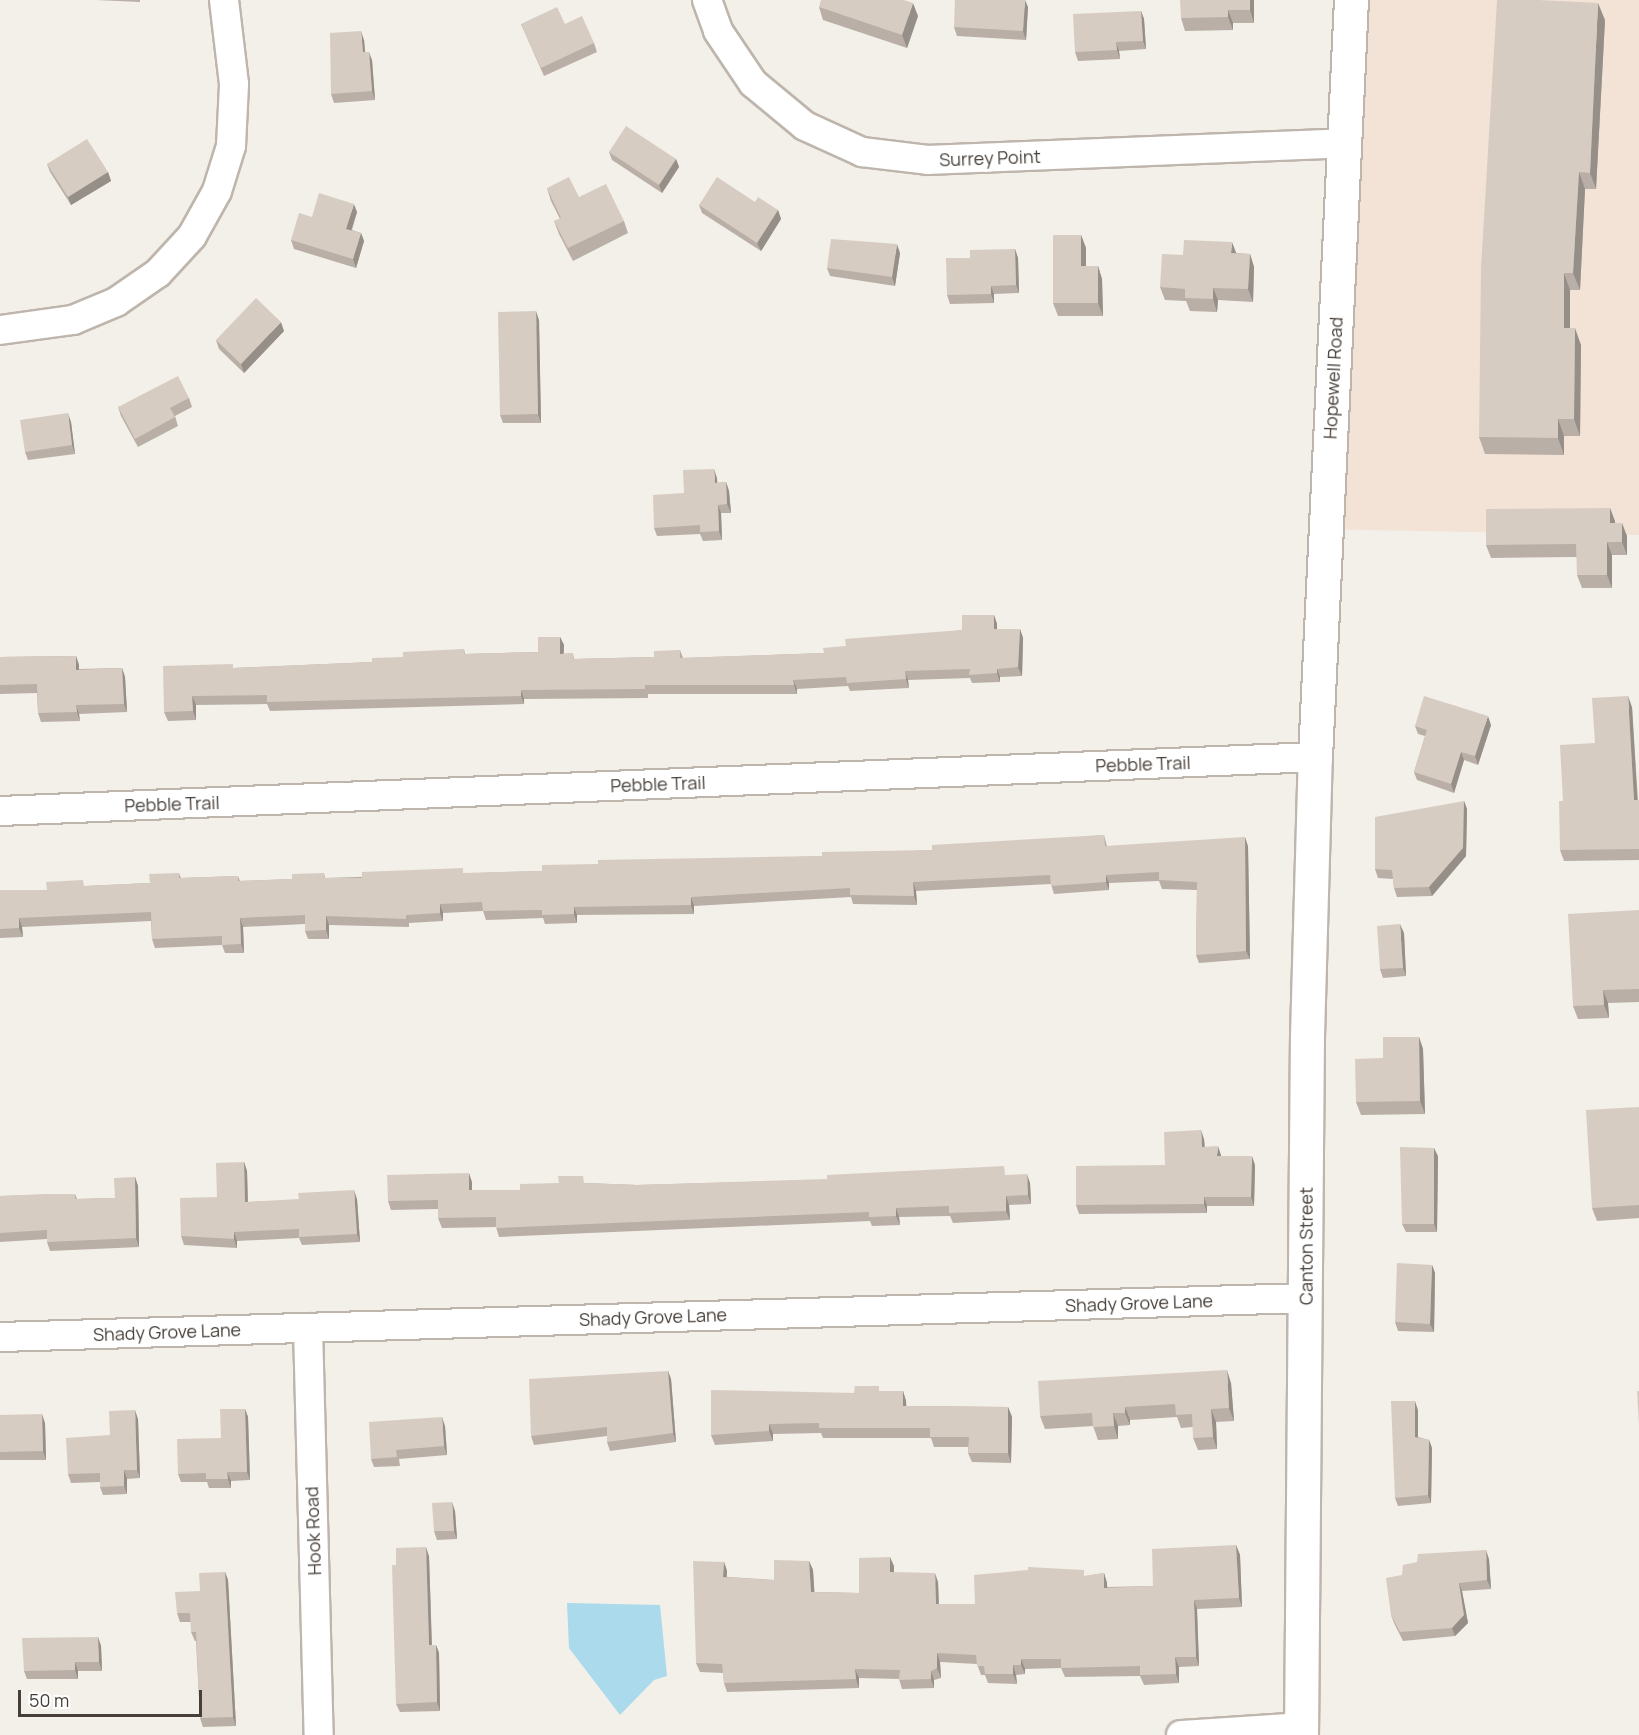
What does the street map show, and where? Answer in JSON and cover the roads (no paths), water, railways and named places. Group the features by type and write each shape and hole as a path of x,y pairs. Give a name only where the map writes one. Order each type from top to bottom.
{"street":[{"path":"0,330 72,320 116,302 158,273 192,236 218,191 231,146 234,84 224,0"},
{"name":"Surrey Point","path":"708,0 718,31 753,83 804,126 862,152 928,160 1344,143"},
{"name":"Hopewell Road","path":"1315,757 1351,0"},
{"name":"Pebble Trail","path":"0,811 1315,757"},
{"name":"Canton Street","path":"1301,1731 1315,757"},
{"name":"Shady Grove Lane","path":"0,1337 1306,1298"},
{"name":"Hook Road","path":"308,1328 319,1735"},
{"path":"1181,1735 1301,1731"}],"water":[{"path":"567,1603 660,1605 667,1676 654,1680 620,1715 569,1648"}]}
